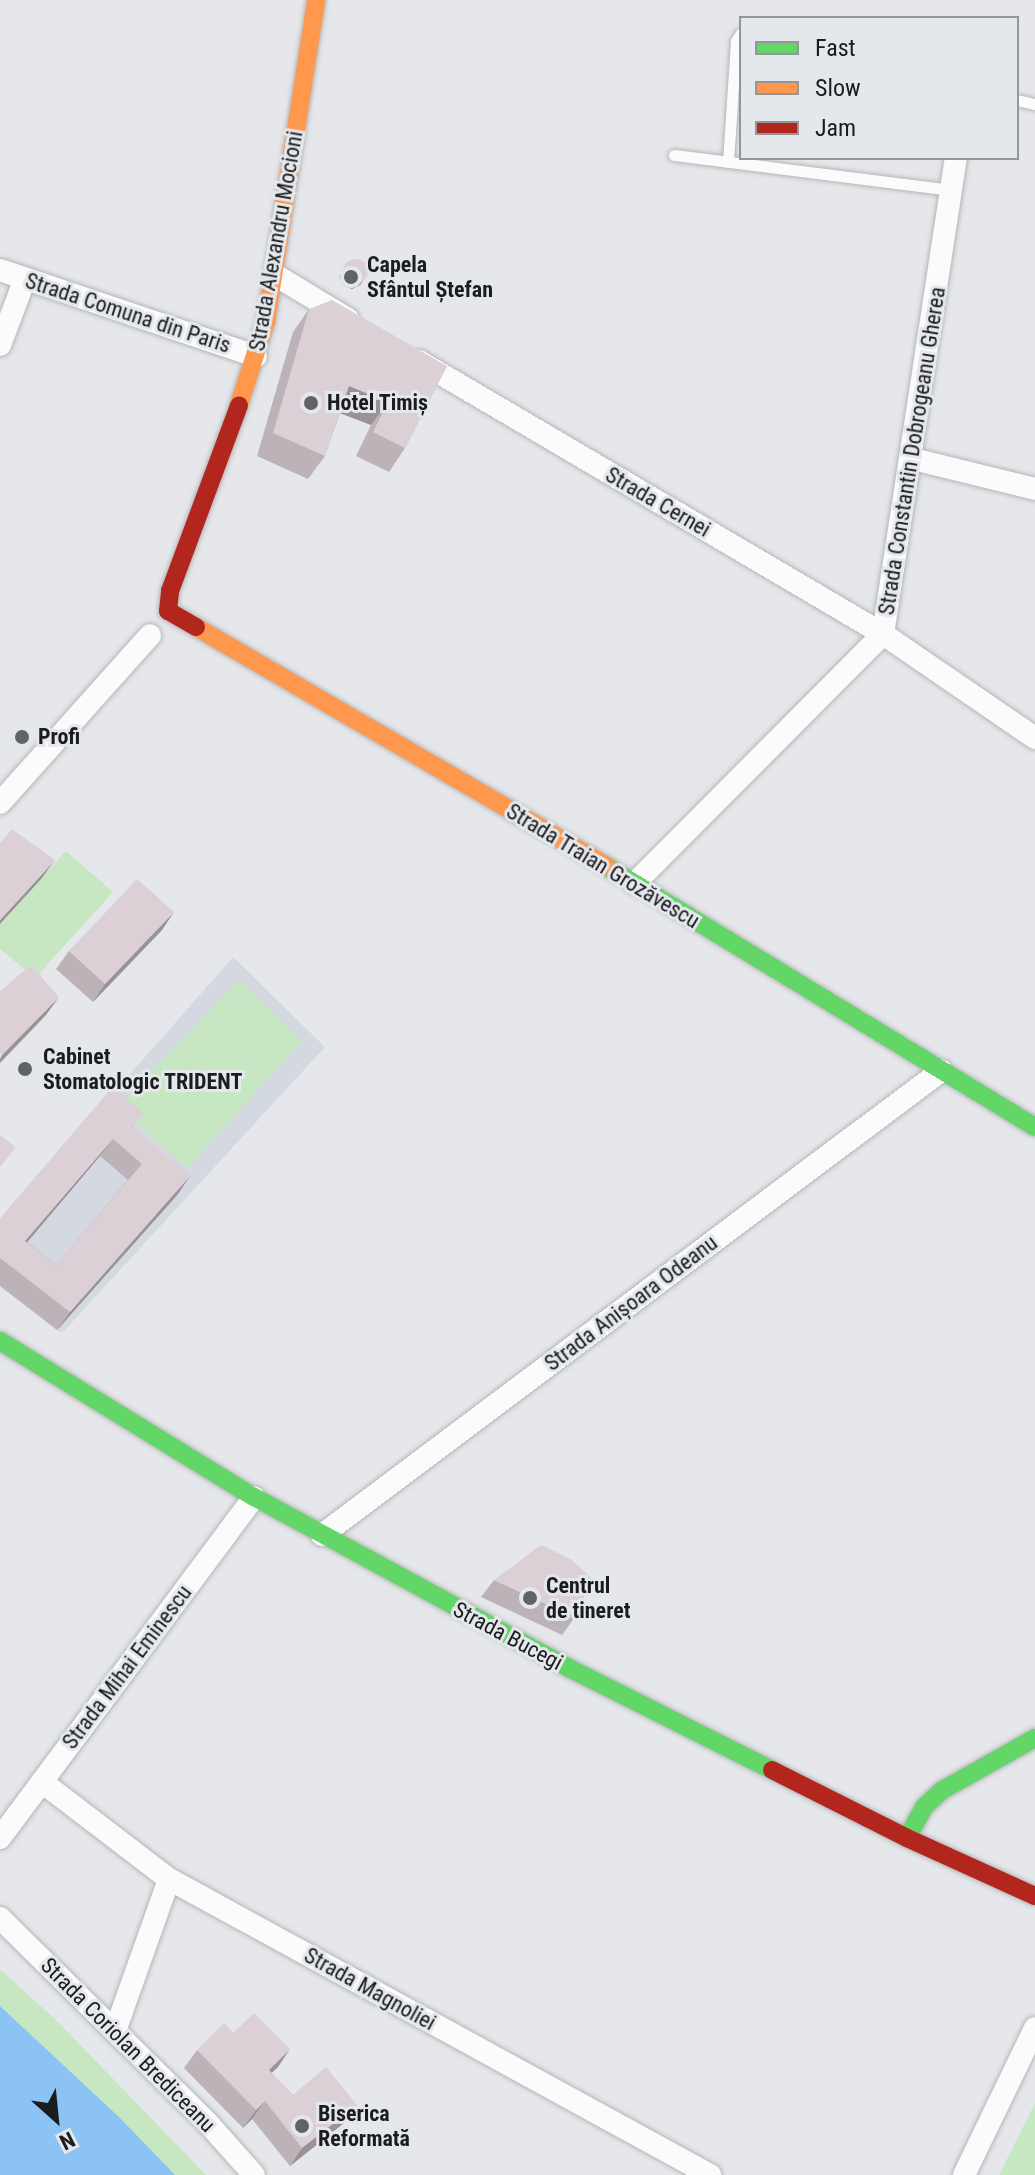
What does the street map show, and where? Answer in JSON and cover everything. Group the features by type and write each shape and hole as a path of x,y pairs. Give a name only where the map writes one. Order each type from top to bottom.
{"street":[{"name":"Strada Alexandru Mocioni","path":"168,611 170,591 216,474 256,356 275,275 316,0"},
{"name":"Strada Constantin Dobrogeanu Gherea","path":"635,883 883,634 913,459 956,160"},
{"name":"Strada Comuna din Paris","path":"0,270 256,356"},
{"path":"275,275 368,332"},
{"path":"0,345 25,279"},
{"name":"Strada Cernei","path":"395,347 883,634 1035,738"},
{"path":"913,459 1035,489"},
{"name":"Strada Traian Grozăvescu","path":"168,611 635,883 1035,1127"},
{"path":"0,803 150,635"},
{"name":"Strada Anișoara Odeanu","path":"322,1535 941,1071"},
{"name":"Strada Bucegi","path":"0,1341 254,1497 569,1668 907,1838 1035,1896"},
{"name":"Strada Mihai Eminescu","path":"0,1838 254,1497"},
{"path":"907,1838 924,1807 941,1791 1035,1738"},
{"name":"Strada Magnoliei","path":"42,1782 169,1879 710,2175"},
{"path":"115,2031 169,1879"},
{"name":"Strada Coriolan Brediceanu","path":"0,1918 254,2175"},
{"path":"964,2175 1035,2028"}],"lane":[{"path":"728,162 736,41 739,36"},
{"path":"674,155 952,190"}],"shaded area":[{"path":"233,957 325,1047 62,1333 57,1330 0,1222"}],"green space":[{"path":"66,851 113,892 35,978 0,949 0,924"},
{"path":"239,980 302,1041 187,1168 118,1107"},
{"path":"0,1969 59,2023 206,2175 175,2175 0,2006"},
{"path":"1035,2103 1035,2175 999,2175"}],"water":[{"path":"0,2006 120,2118 175,2175 0,2175"}],"building":[{"name":"Capela Sfântul Ștefan","path":"356,259 367,266 368,271 361,282 356,283 345,276 344,271 351,260"},
{"name":"Hotel Timiș","path":"332,300 447,366 405,448 373,432 388,402 349,386 325,456 273,433 309,309"},
{"path":"12,829 55,860 0,920 0,843"},
{"path":"137,879 174,912 105,984 69,951"},
{"path":"31,965 59,997 2,1055 0,991"},
{"path":"113,1087 144,1114 132,1127 190,1176 70,1312 0,1258 0,1219","holes":["113,1139 142,1164 56,1265 25,1241"]},
{"path":"0,1135 16,1147 0,1167"},
{"path":"541,1545 571,1559 592,1579 575,1617 494,1580"},
{"path":"254,2013 290,2049 269,2070 293,2095 326,2067 357,2105 302,2148 265,2101 256,2110 197,2050 224,2023 233,2033"}],"traffic: fast":[{"path":"606,866 1035,1127"},
{"path":"0,1341 254,1497 569,1668 772,1770"},
{"path":"907,1838 924,1807 941,1791 1035,1738"}],"traffic: slow":[{"path":"239,405 266,321 316,0"},
{"path":"196,627 606,866"}],"traffic: jam":[{"path":"196,627 168,611 170,591 239,405"},
{"path":"772,1770 907,1838 1035,1896"}],"place":[{"name":"Capela Sfântul Ștefan","path":"351,277"},
{"name":"Hotel Timiș","path":"311,403"},
{"name":"Profi","path":"22,737"},
{"name":"Cabinet Stomatologic TRIDENT","path":"25,1069"},
{"name":"Centrul de tineret","path":"530,1598"},
{"name":"Biserica Reformată","path":"302,2126"}]}
